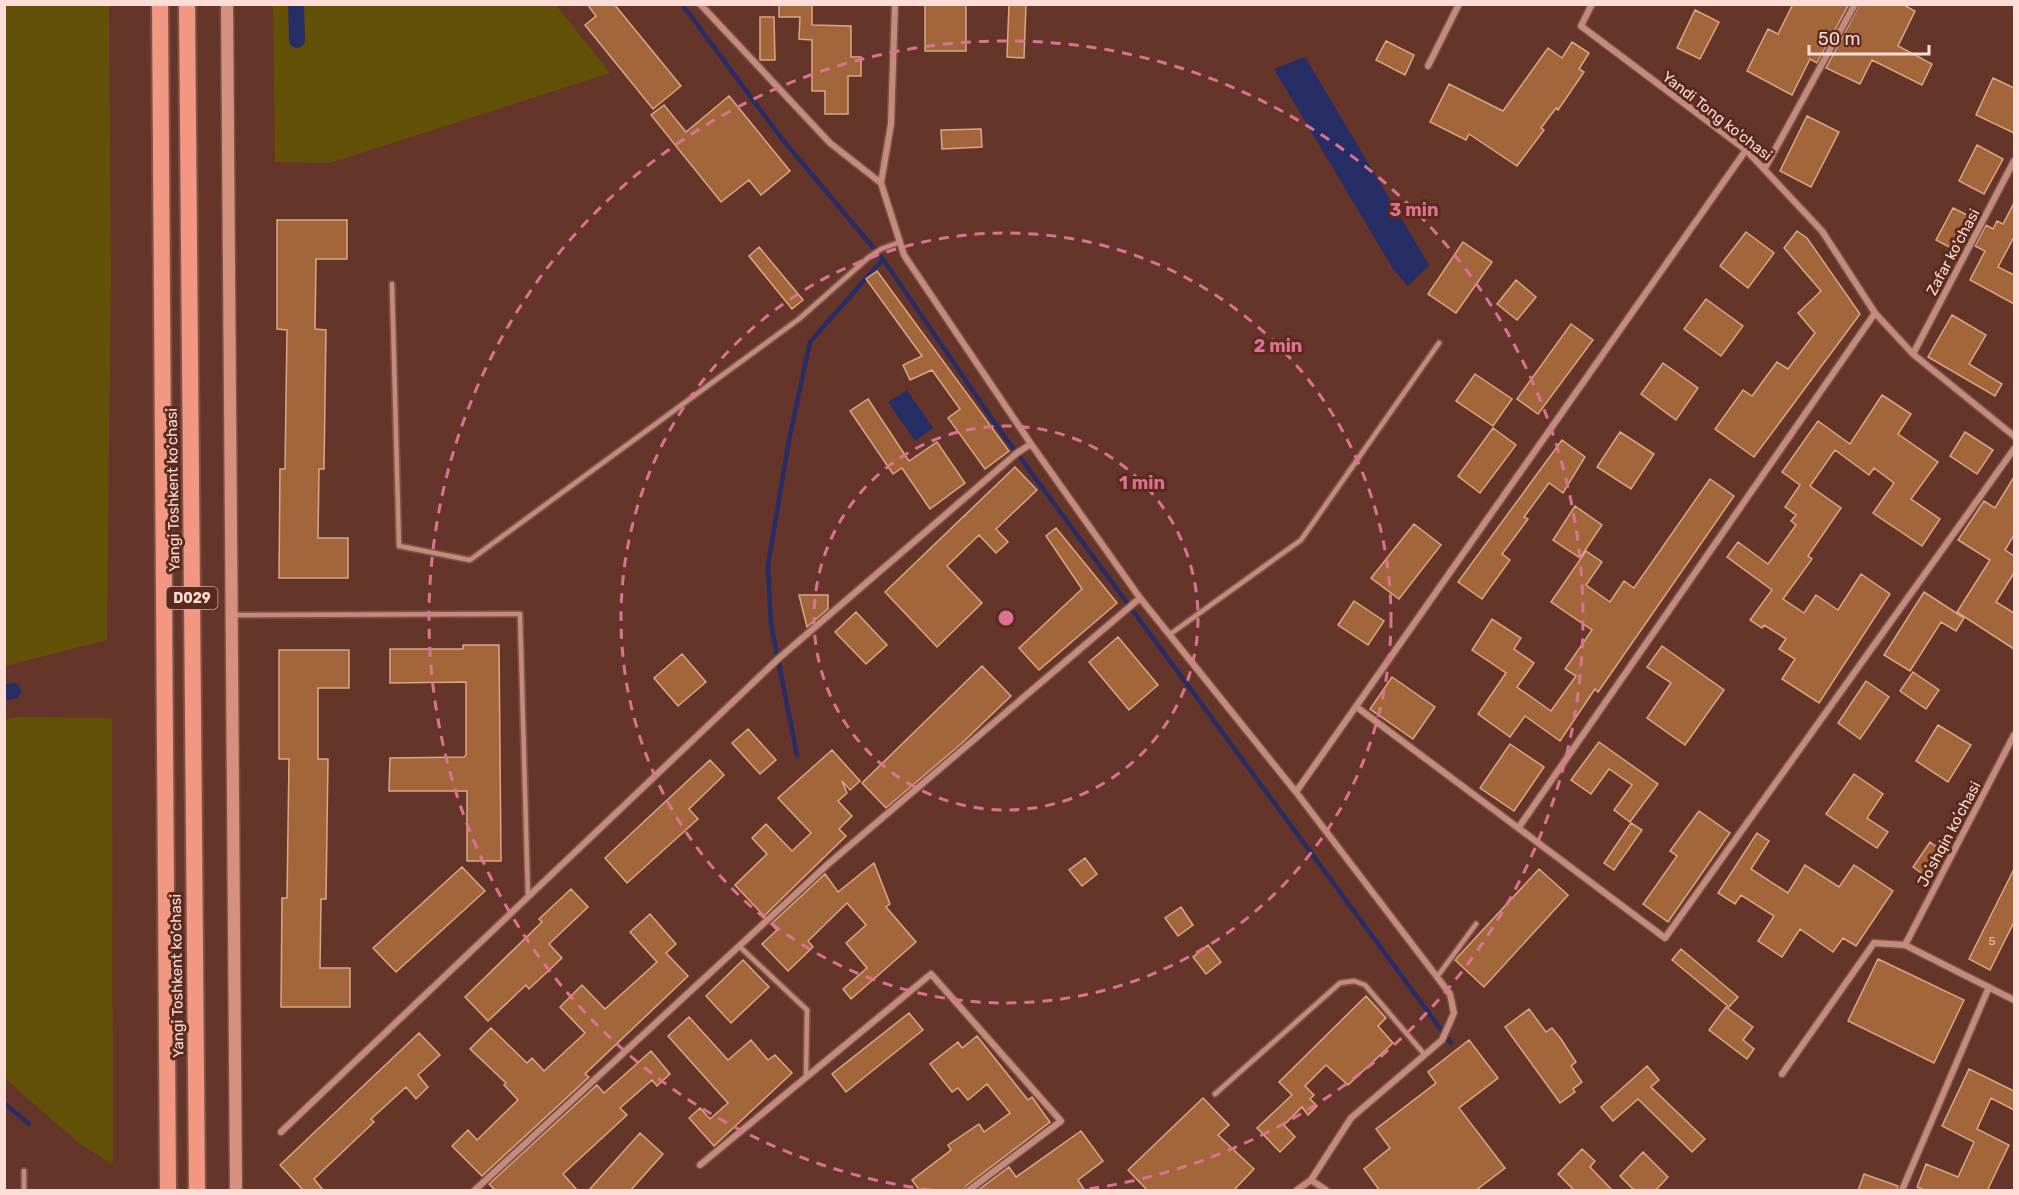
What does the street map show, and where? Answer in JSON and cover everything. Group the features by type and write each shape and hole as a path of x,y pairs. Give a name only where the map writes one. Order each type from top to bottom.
{"highway":[{"name":"Yangi Toshkent ko‘chasi","path":"160,4 168,1191"},
{"name":"Yangi Toshkent ko‘chasi","path":"187,4 197,1191"}],"main road":[{"path":"227,4 236,1191"}],"street":[{"path":"700,4 830,143 881,183"},
{"path":"895,4 891,124 881,183 904,255 1031,444 1140,598 1296,792 1450,994 1455,1013 1442,1040 1351,1118 1311,1180 1297,1191"},
{"path":"1428,66 1459,4"},
{"name":"Yandi Tong ko'chasi","path":"1592,4 1581,26 1746,150 1822,231 1875,313 1913,354 2014,436"},
{"path":"1765,168 1855,4"},
{"path":"1296,792 1358,708 1746,150"},
{"name":"Zafar ko'chasi","path":"1913,354 2014,161"},
{"path":"1519,827 1875,313"},
{"path":"281,1132 778,659 1017,453 1031,444"},
{"path":"1358,708 1665,938 2014,450"},
{"path":"475,1191 827,865 1140,598"},
{"name":"Joʼshqin koʼchasi","path":"1905,945 2014,735"},
{"path":"1782,1074 1874,943 1905,945 2014,1000"},
{"path":"700,1165 931,974 1061,1121 969,1191"},
{"path":"1902,1191 1989,987"},
{"path":"1311,1180 1326,1191"}],"lane":[{"path":"392,284 399,546 470,560 799,319 869,257 881,249 900,242"},
{"path":"1169,635 1301,540 1439,343"},
{"path":"231,615 520,614 528,897"},
{"path":"1437,976 1476,924"},
{"path":"739,946 807,1010 806,1077"},
{"path":"1215,1094 1340,983 1354,981 1365,985 1425,1055"},
{"path":"24,1171 24,1191"}],"shaded area":[{"path":"5,4 109,5 111,275 107,640 5,666"},
{"path":"273,5 556,5 610,73 330,163 275,162"},
{"path":"1305,57 1429,265 1408,286 1393,269 1274,69"},
{"path":"907,390 933,428 915,441 888,402"},
{"path":"16,717 112,718 113,1165 76,1141 5,1078 4,720"}],"building":[{"path":"587,4 614,4 681,86 653,109 585,25 596,16"},
{"path":"779,4 812,4 812,25 851,26 851,57 861,57 861,76 848,76 848,114 825,114 825,91 812,91 812,40 799,39 800,17 779,17"},
{"path":"925,4 966,4 966,51 925,51"},
{"path":"1009,4 1026,4 1024,58 1007,57"},
{"path":"1793,4 1849,4 1817,63 1810,59 1792,95 1747,71 1768,29 1778,34"},
{"path":"1860,4 1902,4 1915,11 1898,46 1932,64 1922,85 1872,60 1860,84 1826,68"},
{"path":"1695,10 1719,22 1700,59 1677,48"},
{"path":"760,17 774,17 775,60 760,60"},
{"path":"1386,41 1414,55 1405,75 1376,60"},
{"path":"1572,42 1589,53 1579,69 1584,72 1558,110 1556,108 1541,128 1544,130 1517,166 1469,134 1466,140 1430,122 1449,84 1503,111 1548,48 1562,58"},
{"path":"1993,78 2014,88 2014,133 1976,115"},
{"path":"729,96 790,171 761,195 749,180 721,202 651,115 664,105 686,132"},
{"path":"1807,116 1839,132 1811,187 1780,171"},
{"path":"981,129 982,147 942,149 941,130"},
{"path":"1977,145 2003,159 1984,194 1959,181"},
{"path":"2014,203 2014,237 1998,267 2014,275 2014,304 1970,280 1985,251 1975,246 1986,225 1993,229 1997,221 2003,224"},
{"path":"1953,208 1977,220 1957,251 1936,240"},
{"path":"277,220 347,220 347,259 316,259 315,329 326,330 324,469 319,469 318,538 348,538 348,578 279,578 280,469 285,469 287,330 277,329"},
{"path":"1797,231 1807,238 1860,314 1754,457 1715,429 1743,390 1752,396 1777,362 1788,369 1815,333 1798,313 1821,291 1784,248"},
{"path":"1746,232 1774,253 1748,288 1720,266"},
{"path":"1463,242 1492,262 1456,313 1428,294"},
{"path":"759,247 803,300 792,309 749,256"},
{"path":"877,271 1009,451 985,469 948,418 960,409 932,370 910,380 903,365 922,356 866,279"},
{"path":"1516,280 1536,297 1517,320 1497,304"},
{"path":"1706,299 1743,326 1721,356 1684,329"},
{"path":"1952,315 1986,335 1969,364 2002,384 1995,396 1928,357"},
{"path":"1571,324 1593,340 1538,414 1517,399"},
{"path":"1663,363 1698,388 1676,420 1641,394"},
{"path":"1475,374 1512,399 1493,426 1456,401"},
{"path":"1882,395 1911,414 1898,434 1938,462 1911,499 1940,519 1922,546 1873,513 1894,483 1874,468 1869,475 1835,450 1810,486 1841,508 1808,556 1812,559 1783,599 1804,613 1816,595 1838,610 1861,574 1890,594 1819,703 1782,679 1795,659 1779,649 1786,639 1764,625 1762,628 1750,620 1772,590 1727,557 1738,542 1768,564 1796,525 1791,521 1796,515 1785,507 1800,485 1782,472 1818,421 1850,444"},
{"path":"868,399 909,461 937,442 965,483 930,509 902,468 893,474 850,411"},
{"path":"1493,428 1516,445 1480,493 1458,476"},
{"path":"1620,432 1654,454 1631,489 1597,467"},
{"path":"1965,432 1993,450 1977,474 1950,456"},
{"path":"1562,440 1585,457 1563,493 1549,483 1524,517 1528,519 1502,554 1510,560 1482,599 1458,582"},
{"path":"1015,467 1037,490 996,529 1008,542 996,553 979,535 947,566 982,603 937,647 885,592"},
{"path":"2014,477 2014,535 2005,550 2014,556 2014,573 1996,602 2014,613 2014,649 1957,612 1990,560 1958,540 1984,501 1995,508"},
{"path":"1710,479 1734,496 1598,692 1595,689 1560,741 1525,716 1510,737 1478,714 1506,673 1472,650 1492,619 1521,638 1514,649 1534,663 1517,687 1551,711 1576,676 1565,669 1592,630 1551,602 1586,551 1602,562 1586,585 1610,602 1624,581 1634,588"},
{"path":"1575,506 1602,525 1580,558 1553,540"},
{"path":"1414,524 1441,545 1399,599 1371,578"},
{"path":"1056,528 1117,603 1039,670 1019,648 1082,589 1046,536"},
{"path":"1924,592 1964,618 1956,631 1941,622 1910,671 1884,655"},
{"path":"799,595 828,595 828,609 807,627"},
{"path":"1354,601 1384,621 1368,645 1338,625"},
{"path":"856,612 887,645 866,664 835,632"},
{"path":"1118,637 1158,685 1129,710 1089,662"},
{"path":"463,645 499,645 501,861 467,861 467,791 389,791 390,758 464,757 466,755 466,682 390,683 390,649 463,649"},
{"path":"1662,646 1724,690 1685,745 1647,718 1671,683 1647,667"},
{"path":"279,650 349,650 349,688 318,688 318,759 328,759 326,899 321,899 320,968 350,968 350,1007 281,1007 282,898 287,898 289,759 279,759"},
{"path":"682,654 706,682 678,706 654,678"},
{"path":"982,666 1011,696 961,744 886,808 862,783"},
{"path":"1913,672 1939,690 1926,709 1900,691"},
{"path":"1392,677 1435,707 1413,739 1370,709"},
{"path":"1866,681 1889,697 1860,739 1838,723"},
{"path":"1938,725 1971,745 1948,782 1916,761"},
{"path":"748,729 776,760 760,774 732,743"},
{"path":"1599,742 1658,784 1630,822 1614,810 1632,785 1609,769 1591,794 1571,780"},
{"path":"1510,744 1544,767 1514,811 1480,788"},
{"path":"832,750 860,781 850,790 842,781 847,793 838,801 852,816 839,829 846,836 764,916 735,885 767,854 752,838 766,824 792,851 811,833 778,798"},
{"path":"710,760 724,775 689,809 698,819 627,883 605,858"},
{"path":"1854,774 1883,794 1867,818 1888,832 1877,848 1826,814"},
{"path":"1699,811 1730,833 1668,922 1643,904 1677,856 1670,851"},
{"path":"1631,823 1642,830 1614,870 1604,863"},
{"path":"1757,833 1769,841 1751,869 1788,893 1805,865 1839,887 1854,865 1893,891 1856,946 1843,938 1833,952 1800,929 1782,957 1758,941 1774,916 1741,895 1735,904 1718,893"},
{"path":"1930,842 1941,850 1924,875 1913,867"},
{"path":"1085,858 1097,874 1082,886 1069,870"},
{"path":"874,863 890,904 886,907 916,942 851,999 843,989 867,968 846,943 866,925 847,903 808,941 813,947 788,971 762,944 777,930 771,924 825,874 838,892"},
{"path":"462,867 485,891 396,972 373,948"},
{"path":"1539,869 1568,895 1484,987 1455,960"},
{"path":"2014,869 2014,922 1990,970 1969,959"},
{"path":"571,889 588,907 549,944 562,958 529,989 526,985 488,1021 465,997 542,922 539,919"},
{"path":"1181,907 1193,925 1178,936 1165,918"},
{"path":"650,914 676,944 666,953 688,976 585,1074 589,1077 482,1176 452,1146 468,1130 477,1140 518,1100 504,1085 506,1083 470,1049 491,1028 527,1063 532,1058 544,1071 585,1033 560,1007 582,985 605,1009 657,962 630,932"},
{"path":"1208,945 1221,962 1206,974 1193,957"},
{"path":"1681,949 1738,997 1729,1007 1672,960"},
{"path":"1878,959 1964,1000 1934,1063 1848,1021"},
{"path":"743,960 769,987 731,1023 706,996"},
{"path":"1366,996 1386,1018 1378,1026 1393,1043 1348,1085 1326,1065 1305,1086 1314,1095 1310,1099 1317,1106 1308,1115 1302,1107 1284,1125 1295,1137 1280,1152 1257,1128 1292,1095 1279,1082"},
{"path":"1726,1007 1753,1027 1743,1040 1754,1049 1747,1059 1709,1030"},
{"path":"1529,1009 1546,1032 1552,1028 1576,1062 1571,1066 1582,1082 1573,1089 1575,1092 1560,1103 1505,1027"},
{"path":"909,1013 923,1030 846,1092 832,1074"},
{"path":"689,1017 728,1060 751,1040 768,1060 775,1055 792,1073 714,1146 689,1118 700,1108 710,1119 728,1103 668,1036"},
{"path":"419,1033 440,1055 418,1075 428,1087 416,1099 406,1087 371,1119 374,1122 314,1179 324,1191 304,1191 280,1165"},
{"path":"977,1036 1028,1100 1032,1097 1050,1122 966,1186 964,1191 920,1191 912,1180 951,1150 948,1145 979,1124 984,1132 1010,1113 987,1084 968,1100 958,1088 952,1092 930,1064 958,1042 962,1048"},
{"path":"1469,1040 1498,1078 1459,1108 1505,1168 1475,1191 1380,1191 1364,1169 1390,1148 1376,1129 1436,1083 1428,1072"},
{"path":"651,1051 670,1074 657,1086 652,1080 620,1108 627,1115 563,1174 578,1191 496,1191 489,1184 597,1085 604,1093"},
{"path":"1647,1066 1659,1080 1651,1087 1705,1139 1692,1152 1638,1099 1613,1121 1601,1107"},
{"path":"1969,1069 2014,1091 2014,1110 1991,1098 1977,1129 2009,1145 1988,1189 1990,1191 1927,1191 1917,1187 1926,1164 1958,1177 1974,1142 1942,1126"},
{"path":"1203,1098 1229,1125 1218,1135 1254,1169 1233,1191 1148,1191 1128,1170"},
{"path":"1081,1131 1103,1161 1078,1180 1085,1191 977,1191 1009,1167 1016,1177"},
{"path":"640,1133 663,1154 630,1191 588,1191"},
{"path":"1582,1149 1595,1161 1590,1167 1613,1191 1575,1191 1558,1174"},
{"path":"1643,1152 1668,1177 1655,1191 1635,1191 1620,1176"},
{"path":"1864,1174 1898,1186 1897,1191 1858,1191"}],"waterway":[{"path":"296,4 297,40"},
{"path":"682,4 782,139 883,259 994,422 1451,1043"},
{"path":"797,755 771,624 768,565 789,440 810,342 883,259"},
{"path":"4,693 13,691"},
{"path":"4,1103 29,1124"}]}
